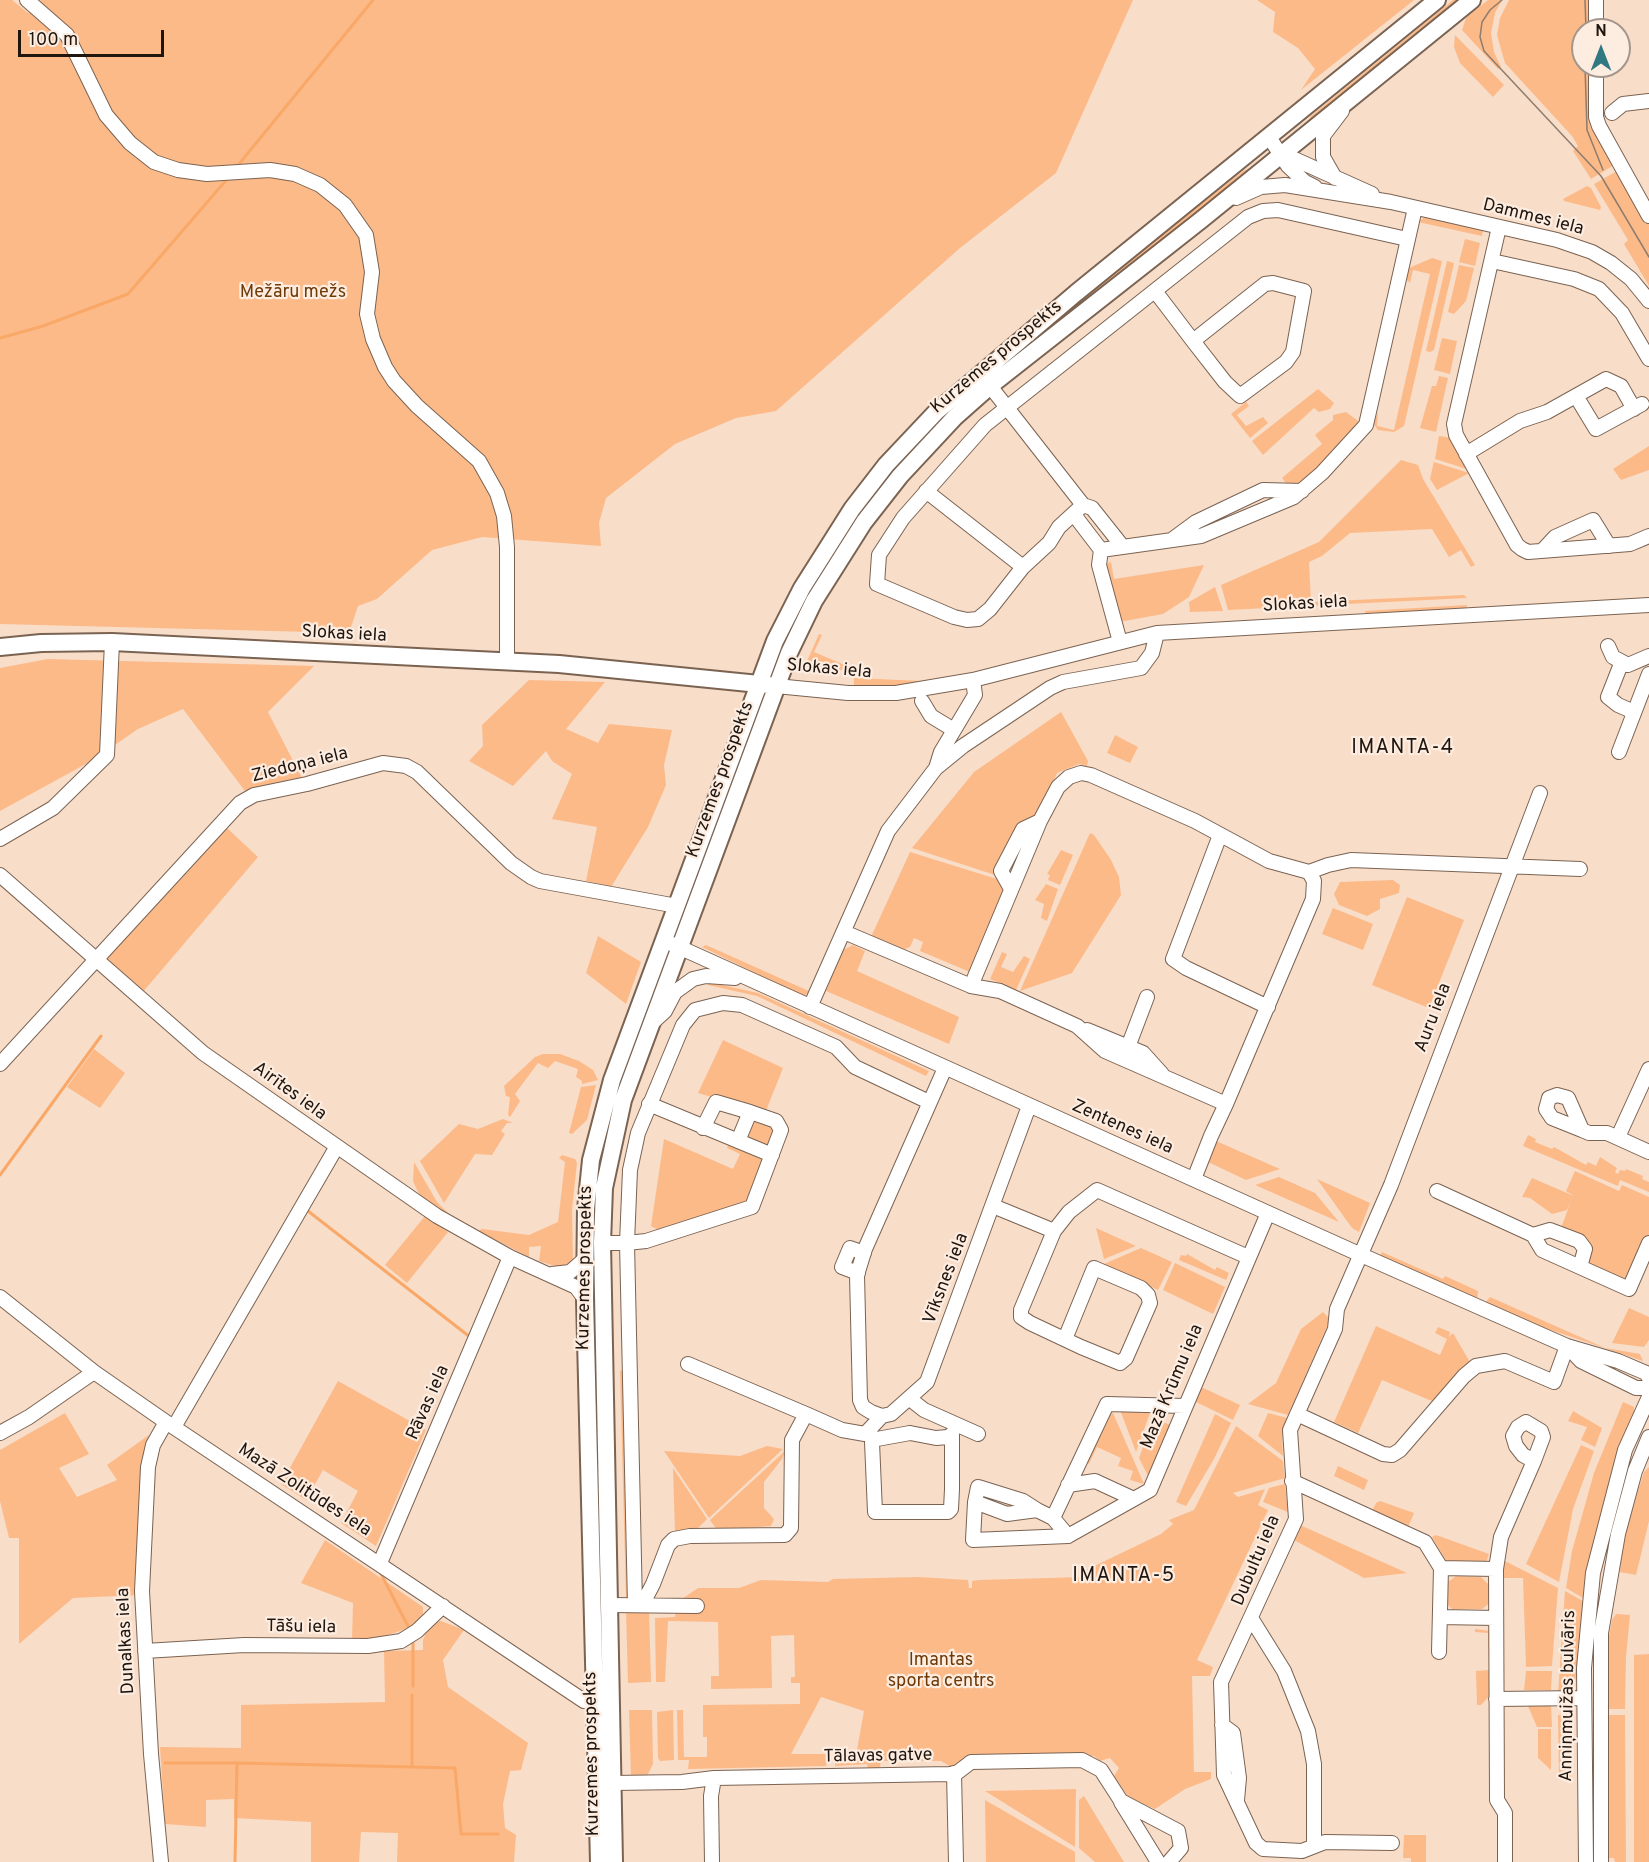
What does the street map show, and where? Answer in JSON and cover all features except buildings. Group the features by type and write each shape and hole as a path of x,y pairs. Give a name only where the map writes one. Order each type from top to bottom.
{"main road":[{"name":"Kurzemes prospekts","path":"604,1862 598,1854 592,1500 585,1299 586,1209 595,1138 606,1097 775,641 819,559 858,501 901,447 978,374 1437,0"},
{"name":"Kurzemes prospekts","path":"614,1862 602,1243 604,1188 623,1101 776,686 814,601 858,531 923,449 990,386 1201,220 1472,0"},
{"name":"Slokas iela","path":"0,647 41,643 112,642 559,664 776,686"},
{"path":"592,1500 597,1501 600,1507 604,1542 608,1549"}],"street":[{"path":"27,0 67,35 106,115 130,143 154,162 178,170 207,174 270,170 295,174 320,186 345,205 366,235 372,272 367,314 373,339 386,367 394,381 417,406 479,461 497,493 504,516 507,547 507,662"},
{"path":"1596,0 1596,18"},
{"path":"1596,78 1596,117 1599,126 1649,216"},
{"path":"1335,178 1323,157 1323,136 1350,99"},
{"path":"1612,113 1623,104 1649,101"},
{"name":"Dammes iela","path":"1269,137 1288,166 1305,182 1328,192"},
{"name":"Dammes iela","path":"1281,153 1391,202"},
{"name":"Dammes iela","path":"1201,220 1241,195 1261,187 1285,186 1391,202 1557,240 1592,252 1631,279 1649,301"},
{"path":"1101,550 1170,541 1220,530 1294,497 1366,425 1415,207"},
{"path":"1123,547 1092,508 1079,510 1059,527 1049,543 1023,567 990,609 973,620 954,617 877,584 879,555 903,518 985,425 1006,406 1248,217 1263,211 1278,210 1407,239"},
{"path":"1499,227 1454,424 1455,435 1517,545 1528,552 1630,544 1649,536"},
{"path":"1492,261 1574,279 1599,289 1622,313 1649,359"},
{"path":"1155,291 1193,341 1236,395 1242,395 1286,362 1293,352 1305,297 1304,291 1273,283 1265,284 1193,341"},
{"path":"1466,454 1520,421 1547,412 1606,379 1613,380 1621,386 1638,406 1596,429 1576,396"},
{"path":"990,386 1079,510 1101,550 1099,565 1120,642"},
{"path":"926,491 1023,567"},
{"path":"1542,551 1555,537 1593,520 1609,546"},
{"name":"Slokas iela","path":"776,686 842,693 887,694 925,690 973,680 1157,633 1649,605"},
{"path":"810,1007 888,831 936,768 963,746 1050,688 1063,682 1141,668 1152,653 1157,633"},
{"path":"0,839 53,808 107,755 112,642"},
{"path":"1608,646 1613,657 1621,664 1635,664 1649,656"},
{"path":"1621,664 1608,697 1618,705 1634,712"},
{"path":"1619,752 1649,674"},
{"path":"936,768 941,752 975,695 973,680"},
{"path":"922,701 931,716 954,730"},
{"name":"Ziedoņa iela","path":"0,1064 240,803 254,795 307,784 383,763 406,765 417,772 511,863 531,877 677,906"},
{"path":"971,986 1010,887 1001,871 1023,829 1040,821 1061,783 1081,773 1220,834 1269,861 1311,877"},
{"name":"Auru iela","path":"1359,1254 1391,1185 1540,793"},
{"path":"1220,834 1173,959 1186,968 1268,1007"},
{"path":"1311,877 1328,865 1351,860 1580,869"},
{"name":"Airītes iela","path":"0,876 203,1053 336,1148 354,1156 437,1216 510,1257 576,1287 585,1299"},
{"path":"1194,1179 1313,899 1311,877"},
{"path":"844,932 971,986 1000,991 1143,1053 1166,1078"},
{"name":"Zentenes iela","path":"664,940 1359,1254 1567,1346 1618,1361 1646,1373 1649,1378"},
{"path":"653,1022 665,1011 675,992 693,979 706,976 746,978"},
{"path":"1128,1047 1147,997"},
{"path":"638,1605 627,1243 630,1170 638,1133 687,1017 695,1010 735,1002 836,1047 855,1067 929,1102"},
{"path":"1077,1026 1105,1051 1226,1104"},
{"path":"882,1416 863,1407 860,1400 858,1273 864,1253 945,1068"},
{"path":"1618,1137 1649,1069"},
{"path":"602,1243 646,1241 752,1207 781,1130 776,1121 716,1102 703,1128"},
{"path":"649,1104 772,1155"},
{"name":"Vīksnes iela","path":"806,1414 852,1433 865,1434 882,1416 891,1414 927,1382 1029,1106"},
{"path":"738,1141 750,1112"},
{"path":"1582,1130 1618,1137 1649,1152"},
{"name":"Dunalkas iela","path":"161,1862 142,1592 147,1477 153,1446 170,1425 336,1148"},
{"path":"1065,1339 1094,1268 1141,1288 1150,1298 1126,1358 1120,1363 1065,1339 1022,1317 1021,1310 1054,1231 1069,1212 1097,1190 1248,1257"},
{"path":"1437,1191 1533,1235 1540,1249 1629,1289 1649,1244"},
{"path":"993,1206 1054,1231"},
{"name":"Mazā Krūmu iela","path":"1068,1536 1053,1518 1037,1510 1007,1514 975,1502 973,1540 1068,1536 1150,1490 1268,1213"},
{"path":"1533,1235 1550,1230 1581,1242 1585,1252 1580,1268"},
{"name":"Dubultu iela","path":"1314,1845 1314,1764 1308,1731 1284,1671 1251,1618 1296,1519 1289,1433 1335,1329 1337,1309 1359,1254"},
{"name":"Rāvas iela","path":"380,1563 510,1257"},
{"path":"549,1274 570,1272 586,1258"},
{"name":"Mazā Zolitūdes iela","path":"0,1297 94,1372 170,1425 584,1701 596,1702"},
{"path":"1296,1414 1383,1454 1392,1455 1400,1450 1464,1376 1476,1366 1505,1361 1554,1382 1567,1346"},
{"name":"Zentenes iela","path":"1567,1346 1581,1361 1636,1388 1649,1388"},
{"path":"638,1605 654,1584 668,1545 674,1539 690,1536 785,1535 791,1528 792,1440 806,1414 688,1364"},
{"path":"0,1433 29,1418 94,1372"},
{"name":"Anniņmuižas bulvāris","path":"1586,1862 1584,1698 1586,1638 1593,1573 1612,1496 1632,1432 1649,1397"},
{"path":"910,1399 918,1407 978,1434"},
{"path":"1053,1518 1107,1404 1185,1406"},
{"path":"910,1433 936,1438 948,1437 952,1434 951,1509 943,1512 876,1512 873,1442 877,1438 910,1433"},
{"name":"Anniņmuižas bulvāris","path":"1601,1862 1601,1633 1612,1558 1635,1471 1649,1437"},
{"path":"1505,1862 1505,1813 1497,1800 1496,1569 1501,1537 1534,1461"},
{"path":"1068,1485 1095,1481 1134,1499"},
{"path":"1292,1481 1425,1542 1441,1568 1439,1652"},
{"path":"1612,1496 1613,1505 1616,1508 1622,1507 1628,1499"},
{"path":"1441,1568 1496,1569"},
{"path":"609,1605 697,1606"},
{"name":"Tāšu iela","path":"145,1651 244,1645 368,1646 401,1641 417,1631 443,1606"},
{"path":"1441,1617 1496,1618"},
{"path":"1251,1618 1221,1682 1224,1775 1256,1844 1263,1850 1302,1851 1325,1842 1392,1843"},
{"path":"1496,1699 1584,1698"},
{"name":"Tālavas gatve","path":"613,1783 682,1782 714,1778 954,1773 971,1762 1082,1760 1101,1770 1157,1862"},
{"path":"954,1773 956,1862"},
{"path":"712,1862 711,1796 714,1778"},
{"path":"1121,1801 1178,1831 1181,1848 1169,1862"}],"green space":[{"name":"Mežāru mežs","path":"0,0 12,0 28,13 41,0 1133,0 1056,173 960,248 776,411 736,418 675,444 606,498 599,523 601,546 482,537 432,550 377,599 358,606 349,633 0,624"},
{"path":"1257,0 1414,0 1301,90 1315,69 1298,48 1273,32 1275,12"},
{"path":"1453,0 1461,0 1303,129 1311,116"},
{"path":"1488,0 1502,0 1495,13 1491,33 1494,52 1501,67 1498,69 1462,30 1466,18"},
{"path":"1509,0 1593,0 1593,18 1571,18 1571,78 1592,78 1591,112 1614,165 1591,179 1573,151 1578,146 1572,136 1505,63 1497,35 1500,18"},
{"path":"1455,35 1504,85 1493,97 1460,63 1454,47"},
{"path":"1260,164 1088,302 1084,296 1243,171"},
{"path":"1617,171 1649,225 1649,286 1624,244 1628,240 1594,184"},
{"path":"1587,186 1591,188 1601,207 1600,210 1564,201 1563,199"},
{"path":"1426,216 1483,229 1482,236 1418,222"},
{"path":"1465,239 1480,243 1475,266 1459,262"},
{"path":"1432,258 1442,261 1404,426 1394,432 1378,430 1373,423 1378,413 1377,426 1394,430 1430,274 1413,270 1410,283 1407,280 1407,272 1409,268"},
{"path":"1447,261 1454,263 1434,350 1430,352 1426,351"},
{"path":"1459,265 1474,268 1466,301 1454,314 1448,312"},
{"path":"1442,338 1457,341 1450,374 1434,370"},
{"path":"1439,376 1448,378 1436,432 1420,428 1432,386 1436,386"},
{"path":"1318,389 1334,403 1330,409 1319,412 1314,408 1263,455 1252,441"},
{"path":"1246,402 1249,406 1237,415 1246,426 1263,417 1268,423 1250,438 1231,414"},
{"path":"1346,412 1361,423 1308,478 1299,485 1289,487 1282,478 1322,444 1315,435 1333,420 1333,415"},
{"path":"1439,436 1452,438 1470,470 1435,459"},
{"path":"1649,446 1649,470 1621,480 1613,469"},
{"path":"1401,460 1418,465 1423,479 1475,565 1471,567 1461,550 1449,557 1432,529 1350,533 1322,556 1309,562 1311,602 1464,595 1467,598 1228,610 1221,585 1319,542"},
{"path":"1434,461 1469,473 1437,490 1430,479"},
{"path":"1111,562 1114,579 1204,565 1189,597 1163,614 1119,622 1105,564"},
{"path":"1215,587 1223,611 1190,612 1189,602"},
{"path":"1467,605 1466,610 1366,616 1365,611"},
{"path":"819,634 822,635 814,652 847,666 846,670 804,668"},
{"path":"48,659 314,666 268,712 302,778 245,791 183,709 138,729 93,760 0,811 0,668"},
{"path":"854,678 923,681 923,685 893,688 854,686"},
{"path":"529,680 605,682 566,729 598,743 609,724 672,730 664,765 666,785 648,827 611,887 586,881 597,827 552,819 572,774 552,761 546,751 513,786 469,761 483,746 482,725"},
{"path":"1061,712 1088,761 1087,766 1079,764 1057,773 1039,815 1018,823 995,875 912,848 974,772"},
{"path":"1115,735 1138,747 1130,763 1107,753"},
{"path":"227,828 258,857 142,993 103,962"},
{"path":"1090,833 1094,835 1111,860 1119,877 1121,895 1072,973 1020,991"},
{"path":"1061,850 1073,855 1060,885 1048,880 1050,875 1047,874"},
{"path":"910,852 1000,880 1004,888 970,972 920,951 923,942 914,938 910,947 902,950 871,937"},
{"path":"1393,880 1400,885 1399,893 1380,899 1380,909 1367,916 1339,905 1334,894 1340,882"},
{"path":"1046,884 1058,889 1047,921 1041,918 1044,904 1035,900"},
{"path":"1407,897 1464,920 1429,1008 1372,985"},
{"path":"1333,908 1373,924 1363,950 1322,934"},
{"path":"598,936 641,962 626,1004 586,973"},
{"path":"706,945 811,992 803,996 702,947"},
{"path":"853,945 865,951 857,971 959,1017 949,1044 826,991 843,950"},
{"path":"1002,952 1007,954 1001,967 1013,972 1024,956 1030,959 1016,990 990,979"},
{"path":"708,982 758,993 929,1071 926,1076 757,996 708,985"},
{"path":"723,1040 783,1068 765,1113 698,1093"},
{"path":"94,1049 125,1073 100,1108 67,1087"},
{"path":"543,1054 560,1054 579,1061 593,1070 598,1080 582,1084 582,1081 576,1077 578,1069 555,1061 548,1068 538,1063 515,1094 520,1101 510,1117 508,1115 510,1097 506,1096 504,1086 535,1057"},
{"path":"596,1085 587,1120 572,1134 569,1133 581,1087"},
{"path":"503,1119 513,1123 507,1123 501,1131 505,1134 492,1155 475,1154 444,1203 420,1161 459,1124 478,1129"},
{"path":"754,1120 775,1128 770,1147 745,1137"},
{"path":"1528,1135 1536,1139 1535,1142 1552,1149 1554,1147 1586,1165 1588,1162 1596,1166 1600,1157 1617,1168 1615,1172 1618,1174 1620,1170 1625,1171 1626,1169 1643,1176 1642,1179 1649,1182 1649,1192 1620,1180 1618,1186 1523,1146"},
{"path":"664,1139 733,1169 740,1154 727,1148 729,1143 761,1156 763,1162 747,1202 660,1231 651,1226"},
{"path":"1216,1141 1280,1169 1246,1180 1208,1162"},
{"path":"562,1155 575,1159 577,1163 572,1209 573,1260 569,1264 558,1267 539,1261 541,1246 529,1247 529,1257 478,1231 482,1229 529,1235 558,1222 565,1162 559,1158"},
{"path":"414,1162 437,1202 451,1216 450,1218 422,1198 413,1181"},
{"path":"1575,1171 1619,1191 1622,1185 1649,1197 1649,1234 1628,1281 1622,1283 1587,1267 1590,1260 1590,1247 1561,1228 1571,1201 1567,1210 1552,1214 1530,1198 1522,1197 1532,1178 1574,1196 1566,1191"},
{"path":"1279,1177 1315,1193 1339,1222 1255,1185"},
{"path":"1317,1179 1370,1203 1359,1232 1352,1228"},
{"path":"425,1216 448,1232 407,1283 385,1265"},
{"path":"1096,1228 1136,1246 1104,1259"},
{"path":"1141,1248 1172,1262 1158,1290 1104,1264"},
{"path":"1382,1252 1443,1279 1445,1276 1478,1291 1477,1300 1380,1256"},
{"path":"1187,1254 1215,1270 1217,1267 1229,1273 1226,1280 1179,1260 1181,1255 1186,1256"},
{"path":"1175,1263 1225,1287 1213,1314 1163,1290"},
{"path":"1490,1297 1605,1348 1640,1354 1643,1361 1530,1323 1485,1303"},
{"path":"1629,1308 1649,1317 1649,1340 1644,1347 1612,1343"},
{"path":"1323,1312 1329,1318 1329,1322 1288,1415 1248,1404 1276,1383 1301,1329"},
{"path":"1376,1326 1440,1355 1447,1339 1435,1333 1438,1327 1450,1332 1449,1337 1453,1333 1471,1364 1434,1402 1382,1380 1358,1433 1334,1422"},
{"path":"625,1370 629,1595 626,1599 620,1371"},
{"path":"338,1381 426,1430 376,1546 341,1523 358,1491 323,1470 306,1500 281,1484"},
{"path":"1199,1386 1240,1405 1233,1420 1196,1402"},
{"path":"1623,1402 1634,1407 1634,1412 1605,1498 1583,1598 1566,1588 1572,1551 1594,1473"},
{"path":"1120,1410 1151,1410 1136,1452"},
{"path":"1157,1410 1163,1413 1160,1421 1173,1426 1149,1478 1139,1458"},
{"path":"1573,1411 1602,1428 1595,1447 1581,1440 1587,1427 1568,1421"},
{"path":"65,1413 89,1454 59,1468 77,1497 117,1480 107,1465 149,1435 141,1478 138,1595 73,1598 19,1644 19,1538 9,1538 0,1501 0,1450"},
{"path":"1113,1413 1144,1484 1130,1480 1133,1471 1118,1466 1121,1458 1097,1447 1089,1464 1082,1461 1105,1415"},
{"path":"1268,1413 1287,1418 1282,1438 1283,1456 1258,1436"},
{"path":"1215,1414 1231,1423 1214,1459 1186,1506 1176,1502"},
{"name":"Imantas sporta centrs","path":"1236,1426 1283,1461 1285,1478 1233,1493 1238,1497 1265,1489 1258,1505 1268,1510 1197,1660 1213,1667 1210,1676 1192,1676 1194,1772 1211,1772 1211,1779 1185,1789 1155,1809 1129,1798 1114,1776 1119,1768 1110,1758 1100,1761 1094,1756 1080,1756 951,1767 941,1761 881,1761 880,1767 868,1770 867,1764 835,1766 835,1755 856,1755 864,1711 821,1697 791,1754 829,1754 826,1766 688,1769 689,1760 678,1760 677,1710 683,1710 684,1757 707,1757 707,1737 703,1737 703,1705 800,1704 800,1683 791,1683 791,1677 795,1677 794,1635 771,1636 772,1688 711,1689 711,1676 719,1676 718,1622 668,1621 665,1682 656,1682 655,1618 675,1617 676,1603 698,1588 739,1588 761,1580 828,1582 833,1579 918,1577 968,1580 969,1588 972,1588 972,1581 979,1580 1083,1577 1084,1571 1161,1534 1173,1524 1169,1520 1194,1510"},
{"path":"1581,1445 1594,1451 1573,1509 1559,1582 1526,1564"},
{"path":"767,1446 783,1449 709,1518 664,1451 740,1456"},
{"path":"785,1451 782,1459 764,1482 764,1508 774,1519 771,1526 717,1530 710,1520"},
{"path":"1338,1466 1368,1480 1364,1490 1334,1476"},
{"path":"1649,1467 1649,1521 1636,1575 1620,1572 1622,1541 1644,1472"},
{"path":"673,1468 707,1519 696,1530 675,1532"},
{"path":"1285,1484 1288,1512 1263,1502 1269,1488"},
{"path":"1380,1501 1414,1513 1408,1527 1372,1511 1376,1503"},
{"path":"1300,1525 1407,1573 1364,1578 1294,1540"},
{"path":"1436,1535 1489,1554 1487,1560 1482,1564 1448,1564 1432,1537"},
{"path":"325,1540 423,1607 423,1617 409,1628 378,1638 352,1640 353,1603 301,1583"},
{"path":"1503,1560 1558,1588 1552,1666 1526,1667 1523,1578 1502,1578"},
{"path":"1456,1576 1481,1577 1490,1586 1490,1603 1482,1609 1452,1609 1447,1604 1448,1582"},
{"path":"1565,1591 1583,1601 1575,1686 1571,1692 1558,1694"},
{"path":"626,1609 649,1609 651,1682 628,1683"},
{"path":"1616,1614 1630,1615 1625,1709 1605,1709 1608,1642 1612,1620"},
{"path":"441,1621 464,1630 443,1660 448,1687 528,1743 521,1770 510,1771 503,1804 505,1828 516,1835 514,1862 397,1862 398,1833 361,1832 359,1862 311,1862 311,1822 234,1818 234,1799 206,1800 206,1827 165,1824 160,1747 241,1748 241,1705 385,1702 384,1651 423,1650 423,1640 428,1628 434,1622"},
{"path":"1475,1629 1490,1631 1492,1693 1481,1705 1477,1705 1476,1671 1489,1670 1488,1633 1475,1632"},
{"path":"1649,1654 1649,1862 1634,1862 1634,1655"},
{"path":"1526,1671 1552,1671 1551,1690 1524,1690"},
{"path":"1527,1704 1551,1704 1552,1727 1537,1727"},
{"path":"629,1710 652,1710 653,1764 646,1778 631,1778"},
{"path":"673,1710 674,1760 660,1761 658,1758 657,1712"},
{"path":"1558,1715 1570,1715 1571,1779 1559,1779"},
{"path":"1606,1715 1625,1715 1626,1862 1615,1862 1614,1858 1609,1858 1609,1741"},
{"path":"1538,1729 1551,1729 1551,1770 1538,1758"},
{"path":"1076,1789 1075,1847 985,1791"},
{"path":"1084,1796 1124,1862 1095,1862 1079,1848 1079,1800"},
{"path":"985,1800 1075,1852 1075,1862 986,1862"},
{"path":"1404,1835 1426,1835 1426,1862 1411,1862 1411,1858 1403,1858"}],"waterway":[{"path":"239,164 373,0"},
{"path":"0,338 43,326 128,294 228,178"},
{"path":"0,1175 101,1036"},
{"path":"308,1211 470,1337"},
{"path":"379,1570 409,1628"},
{"path":"413,1643 413,1686"},
{"path":"412,1695 412,1767 455,1768 461,1834 498,1834"},
{"path":"165,1763 237,1763"},
{"path":"235,1862 237,1763 412,1767"}],"tram line":[{"path":"1502,0 1490,10 1482,22 1480,37 1484,51 1601,176 1649,257"},
{"path":"1585,0 1586,18"},
{"path":"1585,78 1587,130 1603,170"}],"district":[{"name":"IMANTA-4","path":"1403,749"},
{"name":"IMANTA-5","path":"1124,1577"}]}
